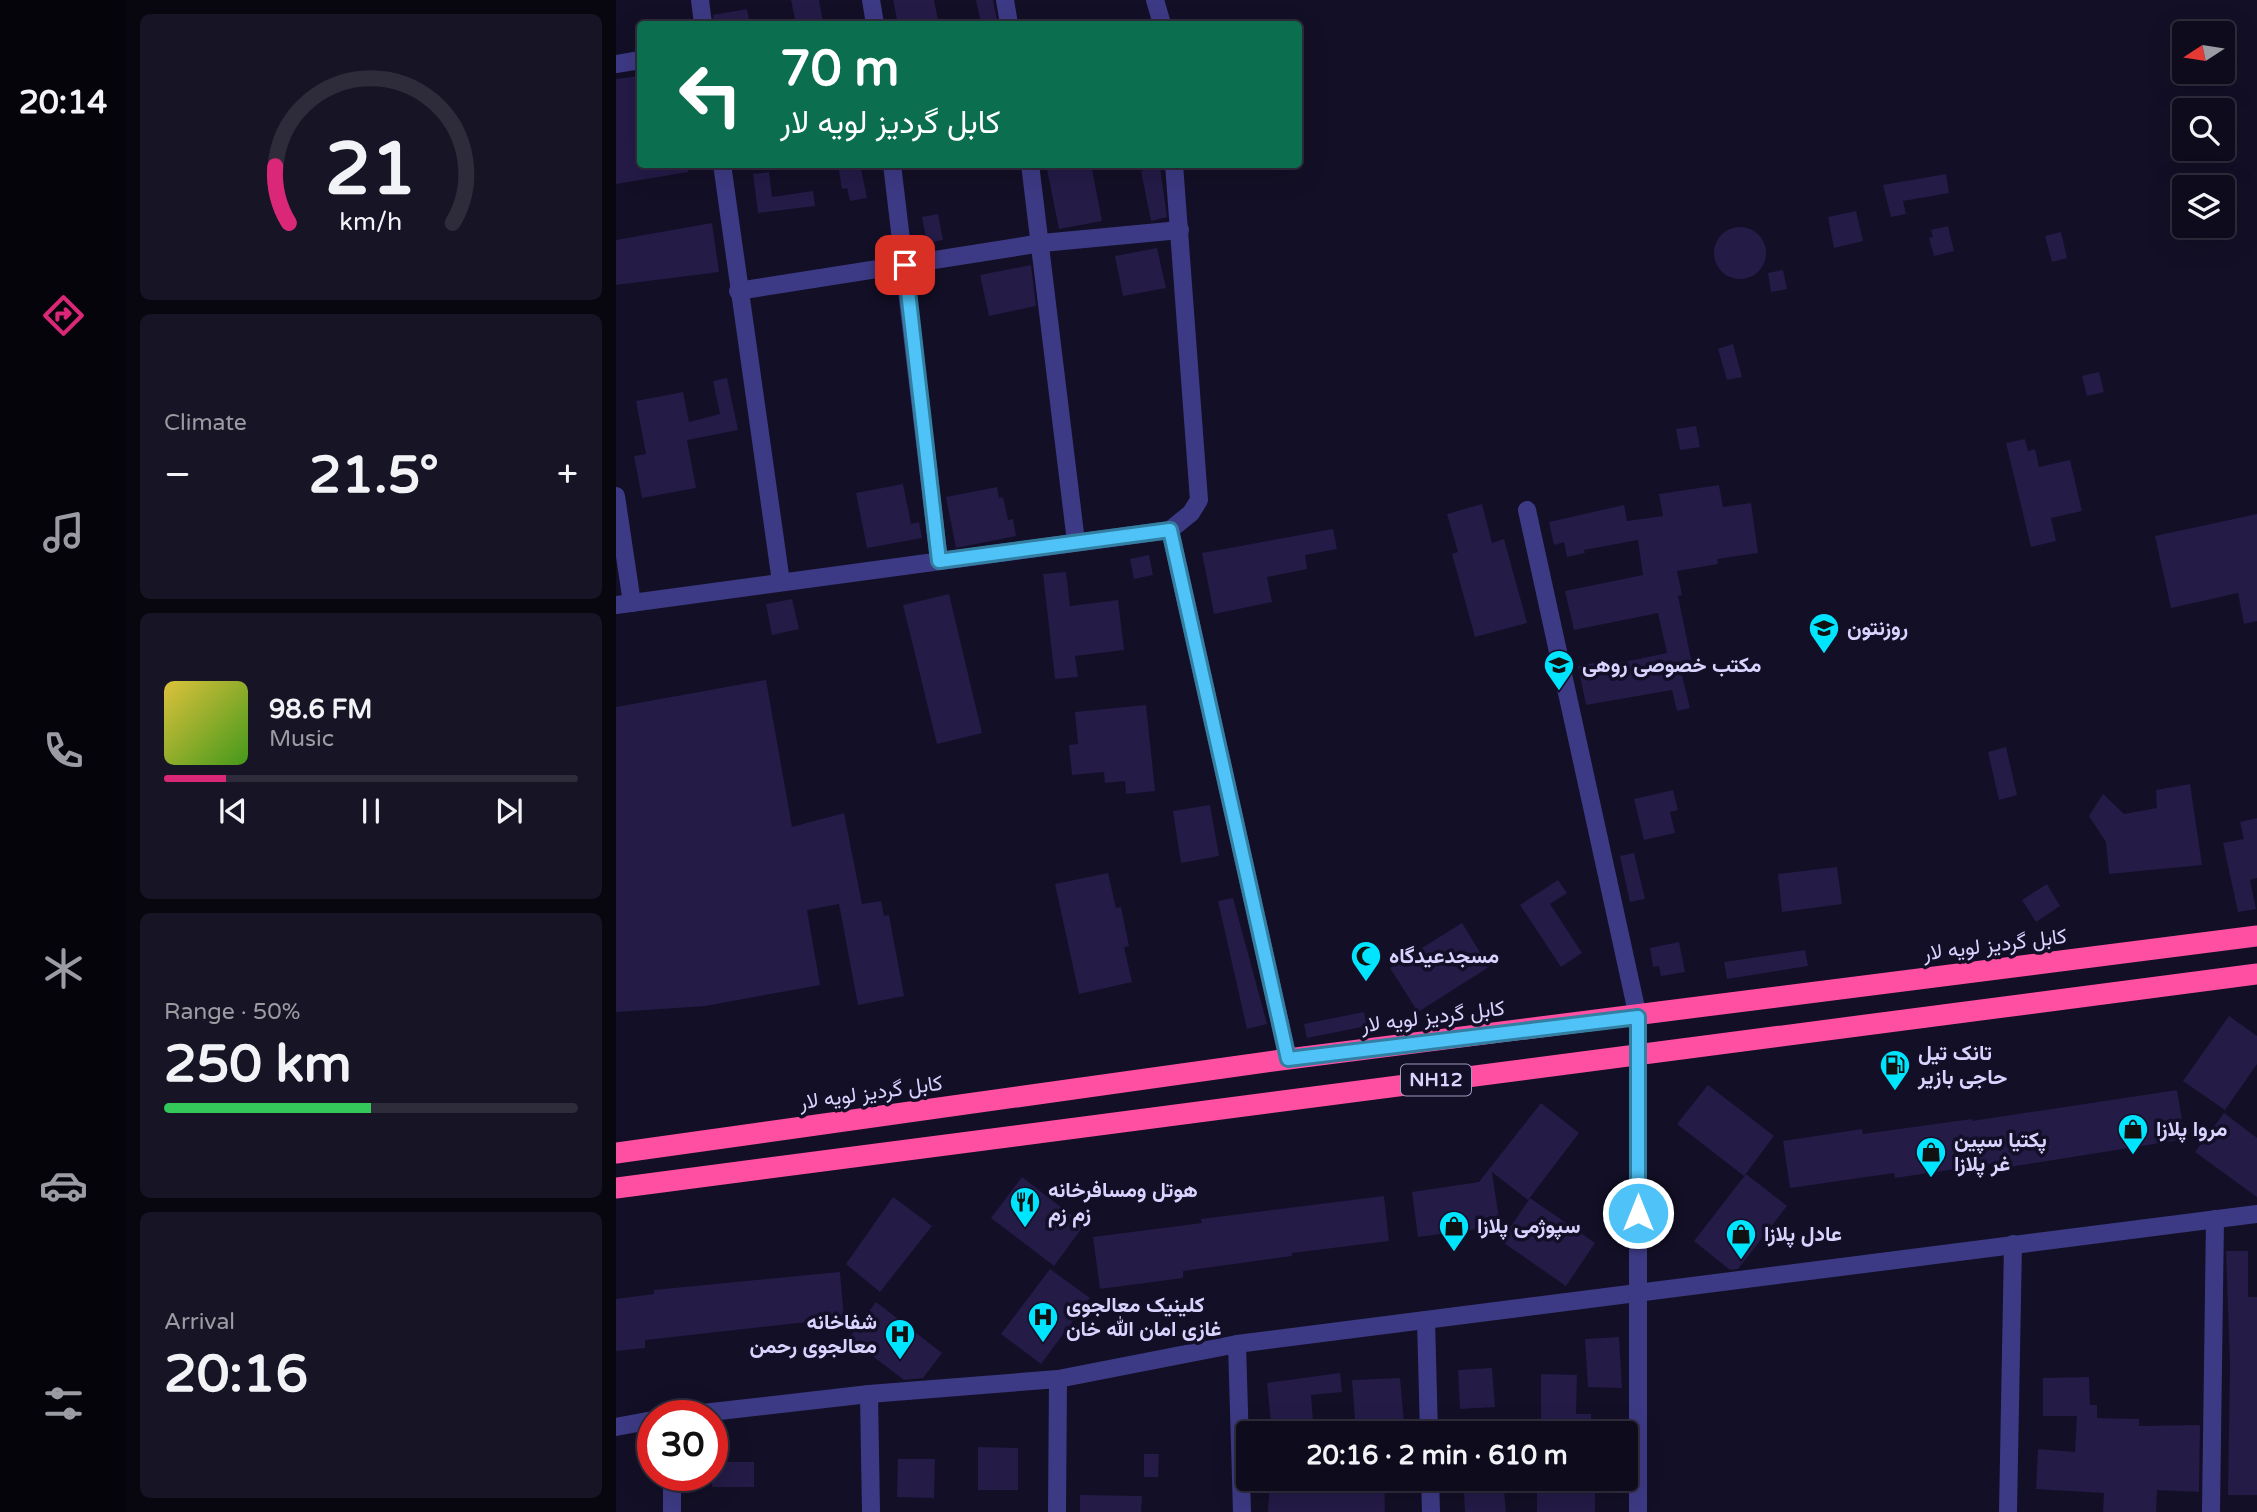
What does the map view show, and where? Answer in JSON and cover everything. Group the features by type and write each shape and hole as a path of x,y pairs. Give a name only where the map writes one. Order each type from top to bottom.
{"highway":[{"name":"کابل گردیز لویه لار","path":"616,1153 1288,1059 1638,1017 2257,936"},
{"name":"NH12","path":"616,1188 2257,974"}],"street":[{"path":"699,0 702,21"},
{"path":"871,0 874,21"},
{"path":"1005,0 1008,21"},
{"path":"1155,0 1161,21"},
{"path":"616,64 637,60"},
{"path":"723,168 780,582"},
{"path":"893,168 939,561"},
{"path":"1031,168 1042,243 1076,542"},
{"path":"616,496 624,604 1170,530 1191,513 1199,500 1174,168"},
{"path":"738,291 1042,243 1180,230"},
{"path":"1527,510 1638,1017 1638,1512"},
{"path":"1170,530 1288,1059"},
{"path":"728,1410 869,1394 1058,1379 1237,1344 2257,1214"},
{"path":"2211,1512 2215,1219"},
{"path":"2008,1512 2013,1244"},
{"path":"1426,1320 1429,1421"},
{"path":"1237,1344 1242,1512"},
{"path":"1057,1512 1058,1379"},
{"path":"869,1394 871,1512"},
{"path":"616,1427 637,1423"},
{"path":"672,1491 672,1512"},
{"path":"1430,1491 1431,1512"}],"building":[{"path":"791,0 819,0 823,21 795,21"},
{"path":"893,0 934,0 938,20 897,21"},
{"path":"976,0 993,0 997,20 981,21"},
{"path":"747,9 749,21 714,21 713,15"},
{"path":"637,76 637,168 688,168 688,172 616,184 616,79"},
{"path":"839,168 861,168 867,198 850,201 847,188 842,189"},
{"path":"1047,168 1092,168 1102,221 1059,229"},
{"path":"1160,168 1167,217 1151,221 1141,171"},
{"path":"769,172 772,197 813,191 815,206 758,213 753,174"},
{"path":"1946,174 1949,193 1903,201 1906,214 1891,217 1883,185"},
{"path":"1856,211 1863,241 1834,248 1828,217"},
{"path":"938,214 943,240 927,243 922,217"},
{"path":"712,223 719,272 616,285 616,240"},
{"path":"1948,226 1954,251 1934,256 1929,238 1933,237 1931,230"},
{"path":"1740,227 1750,229 1758,235 1764,243 1764,263 1758,271 1750,277 1740,279 1730,277 1722,271 1716,263 1714,253 1716,243 1722,235 1730,229"},
{"path":"2061,232 2067,258 2052,262 2045,236"},
{"path":"1157,248 1166,288 1123,296 1115,256"},
{"path":"1031,265 1036,306 989,316 980,275"},
{"path":"1783,270 1787,289 1771,292 1768,273"},
{"path":"1733,344 1742,377 1727,380 1718,349"},
{"path":"2099,372 2104,392 2087,396 2082,376"},
{"path":"727,378 738,430 687,440 696,488 642,498 634,456 646,454 636,401 683,392 689,422 720,414 713,381"},
{"path":"1696,426 1700,447 1680,450 1676,429"},
{"path":"2025,439 2028,451 2035,449 2039,467 2070,460 2082,511 2051,518 2056,541 2031,547 2006,443"},
{"path":"903,484 911,524 919,522 922,538 867,548 856,493"},
{"path":"1719,485 1723,507 1751,503 1758,553 1717,559 1718,564 1677,571 1682,595 1678,596 1693,669 1681,671 1690,708 1677,711 1672,690 1586,705 1578,666 1604,661 1605,666 1667,653 1658,613 1574,630 1565,591 1643,575 1638,540 1584,550 1585,553 1567,557 1564,542 1554,545 1549,522 1624,505 1627,521 1663,516 1659,494"},
{"path":"997,487 999,498 1003,497 1008,520 1013,519 1016,536 956,548 946,497"},
{"path":"1482,504 1492,543 1504,539 1527,623 1475,637 1452,554 1458,552 1447,514"},
{"path":"2257,514 2257,621 2244,624 2238,593 2171,608 2155,536"},
{"path":"1333,529 1337,549 1305,555 1307,569 1267,577 1272,602 1214,614 1202,553"},
{"path":"1149,555 1153,575 1134,579 1130,559"},
{"path":"1066,572 1070,606 1118,600 1124,650 1075,656 1078,677 1055,679 1043,574"},
{"path":"949,594 982,733 937,744 903,605"},
{"path":"792,599 799,629 772,635 766,604"},
{"path":"766,680 792,827 844,813 862,904 881,901 884,916 889,915 904,996 858,1005 839,904 807,910 820,985 705,1006 616,1012 616,707"},
{"path":"1146,705 1155,791 1126,794 1125,781 1105,783 1104,772 1072,775 1069,745 1078,744 1075,712"},
{"path":"2006,747 2017,795 1999,800 1988,752"},
{"path":"2190,784 2202,865 2109,874 2106,842 2089,816 2103,794 2124,814 2157,808 2156,790"},
{"path":"1673,790 1678,810 1670,812 1675,833 1644,840 1634,799"},
{"path":"1210,805 1219,856 1181,863 1173,811"},
{"path":"2257,818 2257,878 2250,880 2256,909 2238,912 2223,843 2244,839 2240,822"},
{"path":"1634,853 1645,899 1630,902 1620,856"},
{"path":"1837,867 1842,904 1782,912 1778,874"},
{"path":"1108,873 1116,908 1121,907 1129,946 1124,947 1132,982 1079,994 1055,884"},
{"path":"1558,880 1567,893 1550,904 1582,953 1561,967 1520,905"},
{"path":"2047,884 2060,906 2036,922 2022,900"},
{"path":"1233,898 1267,1024 1247,1029 1218,901"},
{"path":"1462,923 1489,967 1418,1012 1390,968"},
{"path":"1679,942 1685,972 1661,976 1659,966 1653,967 1650,948"},
{"path":"1805,950 1808,966 1727,979 1724,962"},
{"path":"1364,1012 1367,1026 1307,1038 1304,1024"},
{"path":"2229,1016 2257,1036 2257,1064 2225,1110 2183,1081"},
{"path":"1708,1085 1774,1136 1744,1176 1677,1124"},
{"path":"2177,1090 2185,1139 2003,1168 2003,1162 1895,1178 1894,1173 1790,1188 1783,1141 1862,1129 1863,1134 1972,1121"},
{"path":"1541,1103 1579,1133 1528,1200 1492,1172 1500,1226 1418,1237 1412,1192 1479,1182"},
{"path":"2224,1113 2257,1138 2257,1197 2195,1152"},
{"path":"1746,1174 1787,1206 1738,1269 1730,1270 1694,1241"},
{"path":"1022,1177 1084,1225 1054,1266 991,1218"},
{"path":"1384,1196 1389,1241 1292,1253 1292,1256 1183,1271 1183,1278 1100,1289 1093,1237 1202,1223 1201,1219"},
{"path":"893,1197 932,1226 880,1292 846,1264"},
{"path":"1530,1198 1595,1243 1566,1286 1501,1241"},
{"path":"2226,1251 2248,1251 2248,1297 2257,1297 2257,1495 2228,1495 2230,1364"},
{"path":"1050,1269 1090,1298 1041,1364 1001,1334"},
{"path":"840,1272 844,1318 645,1340 645,1348 616,1351 616,1299 654,1294 654,1290"},
{"path":"876,1302 942,1353 923,1378 904,1380 849,1338"},
{"path":"1619,1337 1622,1388 1588,1387 1585,1339"},
{"path":"1492,1368 1495,1407 1460,1409 1458,1370"},
{"path":"1340,1373 1342,1392 1311,1395 1313,1421 1271,1421 1267,1383"},
{"path":"1541,1374 1577,1375 1576,1414 1591,1414 1591,1421 1541,1421"},
{"path":"2089,1377 2090,1405 2097,1405 2097,1418 2139,1419 2139,1426 2200,1425 2199,1492 2157,1490 2156,1512 2103,1512 2104,1493 2036,1489 2038,1449 2075,1452 2077,1416 2043,1416 2043,1378"},
{"path":"1400,1378 1404,1421 1355,1421 1352,1380"},
{"path":"978,1447 1018,1448 1018,1490 978,1490"},
{"path":"1144,1454 1159,1454 1158,1477 1144,1477"},
{"path":"898,1459 935,1459 934,1498 897,1497"},
{"path":"728,1462 754,1462 754,1487 728,1487"},
{"path":"1269,1491 1384,1491 1385,1512 1268,1512"},
{"path":"1504,1491 1506,1512 1465,1512 1464,1493"},
{"path":"1595,1492 1595,1512 1537,1512 1537,1493"},
{"path":"1080,1495 1142,1496 1141,1512 1080,1512"}],"place":[{"name":"روزنتون","path":"1824,655"},
{"name":"مکتب خصوصی روهی","path":"1559,692"},
{"name":"مسجدعیدگاه","path":"1366,983"},
{"name":"تانک تیل حاجی بازیر","path":"1895,1092"},
{"name":"مروا پلازا","path":"2133,1156"},
{"name":"پکتیا سپین غر پلازا","path":"1931,1179"},
{"name":"هوتل ومسافرخانه زم زم","path":"1025,1229"},
{"name":"سپوژمی پلازا","path":"1454,1253"},
{"name":"عادل پلازا","path":"1741,1261"},
{"name":"کلینیک معالجوی غازی امان الله خان","path":"1043,1344"},
{"name":"شفاخانه معالجوی رحمن","path":"900,1361"}],"route":[{"path":"905,265 939,561 1170,530 1288,1059 1638,1017 1638,1213"}]}
